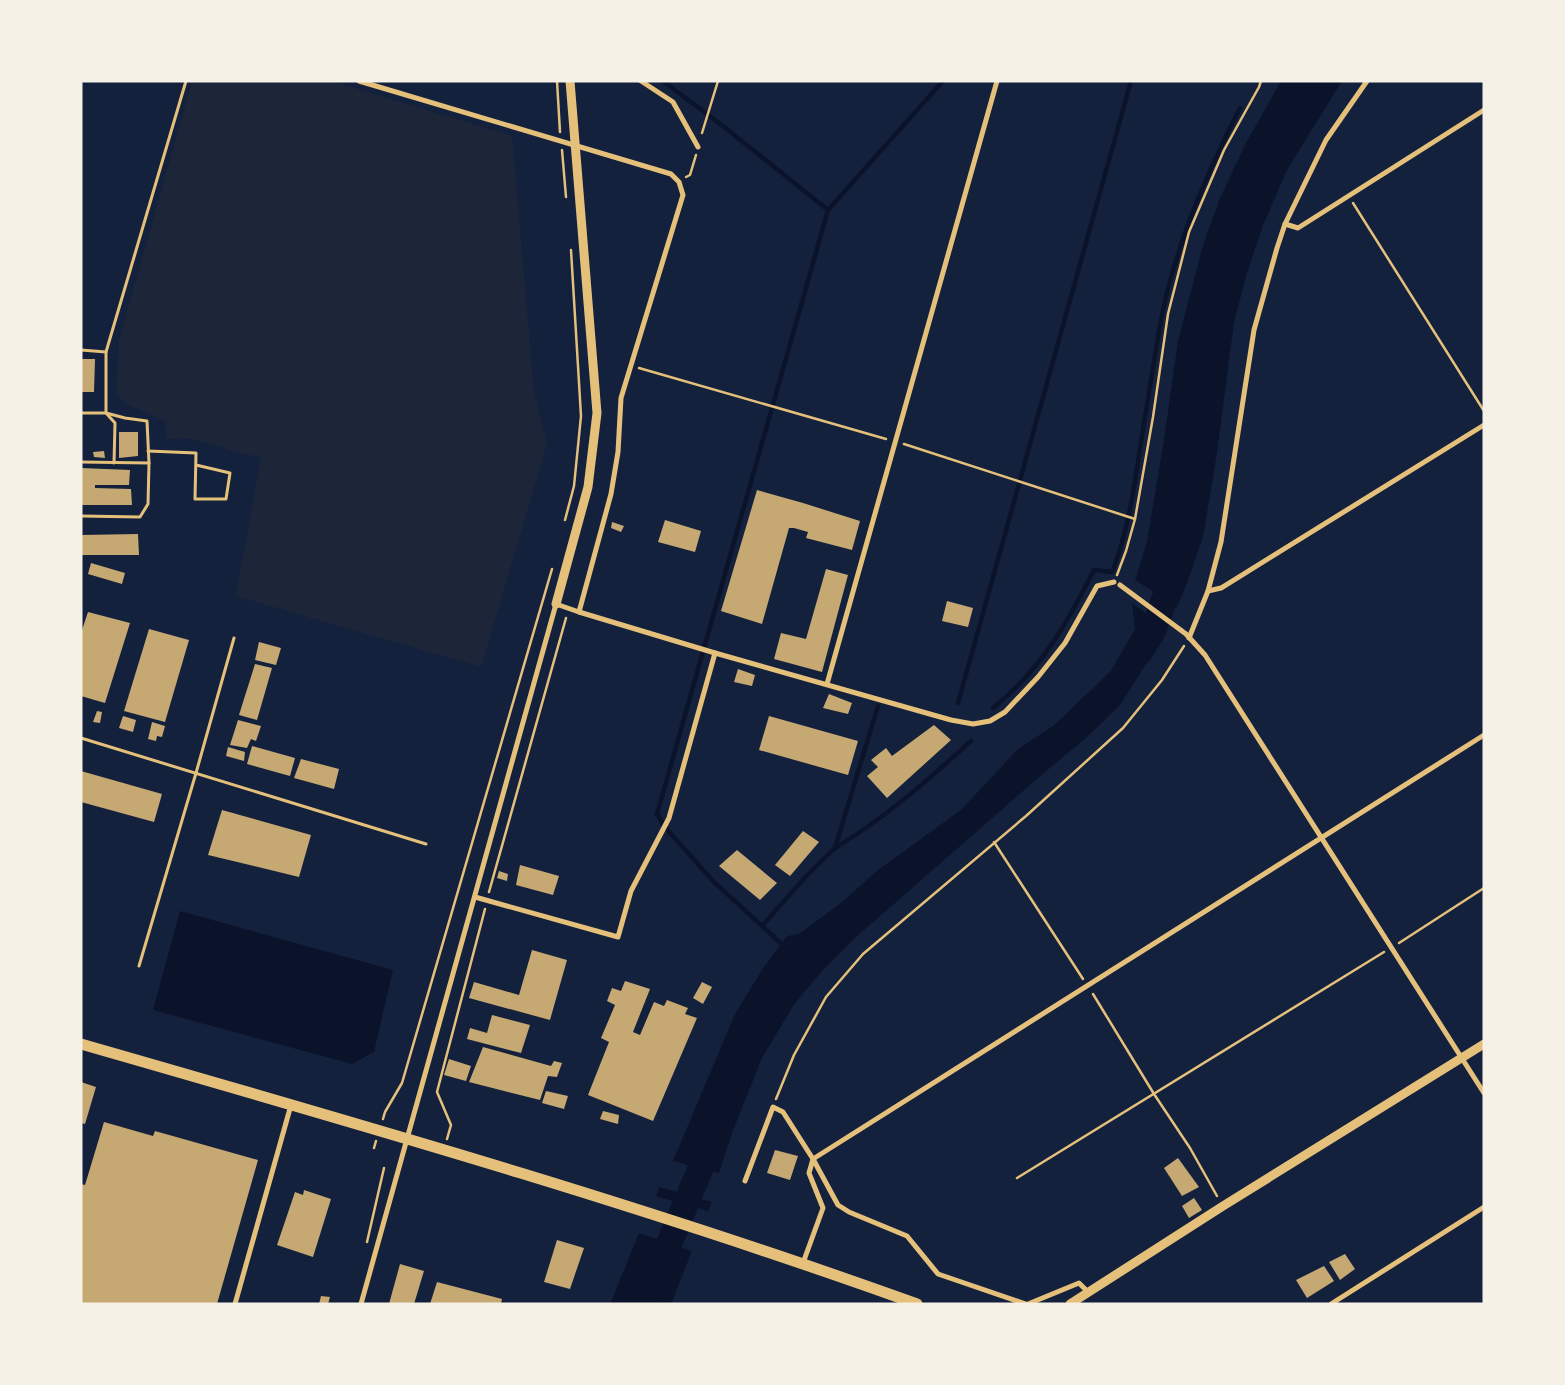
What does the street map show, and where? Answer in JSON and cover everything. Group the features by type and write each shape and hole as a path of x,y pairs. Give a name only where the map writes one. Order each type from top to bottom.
{"highway":[{"path":"81,1044 380,1130 577,1190 803,1263 900,1300 918,1304"}],"street":[{"path":"359,81 671,174 679,182 683,195 620,398 618,452 611,494 579,612"},
{"path":"361,1304 588,486 596,413 570,81"},
{"path":"641,81 673,102 698,147"},
{"path":"827,684 997,81"},
{"path":"1188,636 1208,591 1221,542 1254,330 1277,248 1286,224 1326,140 1367,81"},
{"path":"1286,224 1298,228 1484,110"},
{"path":"1208,591 1221,588 1484,425"},
{"path":"556,604 715,653 951,720 973,724 990,721 1005,712 1038,677 1065,643 1097,586 1114,582"},
{"path":"1120,585 1188,636 1205,655 1484,1093"},
{"path":"475,897 618,937 631,891 669,818 715,653"},
{"path":"803,1263 823,1208 809,1173 813,1159 1484,735"},
{"path":"1070,1304 1223,1206 1484,1044"},
{"path":"235,1304 291,1104"},
{"path":"745,1181 773,1107 783,1112 813,1159 838,1205 849,1212 907,1236 938,1274 1027,1304 1079,1283 1088,1292"},
{"path":"1331,1304 1484,1207"}],"lane":[{"path":"114,463 115,423 106,413 106,352 186,81"},
{"path":"81,350 106,352"},
{"path":"81,413 106,413 147,421 149,463 148,504 140,517 81,516"},
{"path":"148,451 196,453 195,499 226,499 230,473 196,465"},
{"path":"81,462 149,463"},
{"path":"139,966 234,638"},
{"path":"81,738 426,844"}],"path":[{"path":"557,81 560,135"},
{"path":"1114,582 1126,551 1135,518 1153,417 1168,314 1189,232 1224,150 1261,81"},
{"path":"561,143 567,201"},
{"path":"1349,195 1484,411"},
{"path":"565,521 574,486 581,416 571,250"},
{"path":"631,365 895,441 1135,518"},
{"path":"374,1148 385,1112 402,1083 553,567"},
{"path":"443,1150 451,1125 437,1092 456,1013 520,778 568,611"},
{"path":"773,1107 794,1055 826,997 864,954 1026,816 1123,728 1162,680 1188,636"},
{"path":"994,842 1190,1148 1223,1206"},
{"path":"1017,1178 1392,948 1484,888"},
{"path":"366,1246 384,1168"}],"shaded area":[{"path":"192,81 331,81 512,136 534,393 547,444 481,667 236,596 261,458 187,438 166,439 166,421 126,404 116,395 119,341"},
{"path":"1281,81 1342,81 1287,170 1262,228 1247,273 1234,322 1217,453 1203,537 1176,609 1135,580 1147,542 1178,341 1203,245 1220,198 1245,145"},
{"path":"1132,603 1166,629 1120,705 1086,738 855,938 823,970 795,1003 762,1058 734,1128 719,1173 673,1161 735,1014 763,968 787,936 799,934 842,902 878,870 961,810 1017,750 1053,726 1110,672 1135,629"},
{"path":"180,911 393,970 374,1052 352,1064 153,1010"},
{"path":"659,1187 712,1202 708,1211 656,1196"},
{"path":"639,1233 692,1251 671,1304 610,1304"}],"building":[{"path":"81,359 95,359 94,392 81,392"},
{"path":"119,432 138,432 138,456 119,458"},
{"path":"104,451 105,458 94,457 93,452"},
{"path":"81,468 130,470 129,485 95,485 95,488 131,489 132,505 81,505"},
{"path":"757,490 860,521 852,550 806,538 808,532 789,528 762,624 721,611"},
{"path":"665,520 701,531 695,552 658,542"},
{"path":"612,522 624,526 621,532 611,528"},
{"path":"138,534 139,555 81,555 81,535"},
{"path":"91,563 125,573 122,584 88,574"},
{"path":"826,569 848,575 822,672 774,659 781,633 806,639"},
{"path":"947,601 973,608 968,627 942,621"},
{"path":"88,612 130,623 105,703 81,696 81,633"},
{"path":"149,629 189,640 165,722 124,711"},
{"path":"259,642 281,648 276,665 255,660"},
{"path":"255,664 272,668 257,720 239,715"},
{"path":"738,669 755,675 752,686 734,682"},
{"path":"829,694 852,703 848,714 823,708"},
{"path":"97,711 102,712 100,723 93,722"},
{"path":"123,716 136,720 133,732 119,728"},
{"path":"769,716 858,741 848,775 759,750"},
{"path":"238,720 261,726 256,741 251,739 247,748 230,745"},
{"path":"152,722 165,726 162,737 157,736 156,741 148,739"},
{"path":"934,725 951,740 887,798 867,776 878,767 871,760 886,748 892,756"},
{"path":"252,746 295,758 290,776 247,764"},
{"path":"228,747 245,752 244,761 226,756"},
{"path":"301,759 339,769 334,789 294,778"},
{"path":"81,771 162,794 154,822 81,802"},
{"path":"222,810 311,835 299,877 208,855"},
{"path":"803,831 819,842 790,876 775,865"},
{"path":"737,850 777,883 760,900 719,866"},
{"path":"520,865 559,876 553,895 516,885"},
{"path":"499,871 508,874 507,881 497,878"},
{"path":"532,950 567,960 550,1020 469,998 474,982 519,995"},
{"path":"625,981 650,989 633,1032 640,1035 654,1002 664,1006 667,1000 688,1008 685,1014 697,1018 653,1121 588,1095 609,1042 601,1038 615,1005 607,1001 612,988 621,991"},
{"path":"702,982 712,987 703,1004 693,998"},
{"path":"492,1015 530,1025 521,1053 467,1039 470,1028 487,1033"},
{"path":"483,1047 551,1066 554,1061 562,1063 557,1077 548,1076 540,1100 469,1082"},
{"path":"449,1059 471,1066 466,1081 444,1075"},
{"path":"81,1082 96,1087 85,1124 81,1123"},
{"path":"546,1091 568,1096 564,1109 542,1103"},
{"path":"603,1111 619,1115 618,1124 600,1119"},
{"path":"104,1122 153,1136 155,1131 258,1160 217,1304 81,1304 81,1184 85,1185"},
{"path":"775,1150 798,1156 790,1180 767,1173"},
{"path":"1178,1158 1199,1187 1182,1196 1164,1168"},
{"path":"304,1190 331,1199 313,1257 277,1245 295,1192 303,1195"},
{"path":"1194,1198 1202,1210 1189,1218 1182,1206"},
{"path":"557,1240 584,1248 570,1289 544,1282"},
{"path":"1345,1254 1355,1269 1340,1280 1329,1262"},
{"path":"400,1264 424,1271 414,1304 389,1304"},
{"path":"1324,1266 1334,1281 1307,1298 1296,1280"},
{"path":"437,1282 502,1299 501,1304 430,1304"},
{"path":"321,1296 330,1297 328,1304 319,1304"}],"waterway":[{"path":"663,81 723,126 828,210"},
{"path":"785,947 713,881 664,826 657,814 828,210 943,81"},
{"path":"958,703 1131,81"},
{"path":"993,708 1026,677 1051,645 1094,570 1112,572 1113,570 1130,510 1160,325 1173,269 1203,187 1240,108"},
{"path":"1140,652 1153,631 1176,566"},
{"path":"762,926 808,874 835,848 878,706"},
{"path":"835,848 889,811 971,741"},
{"path":"644,1304 714,1136"}]}
